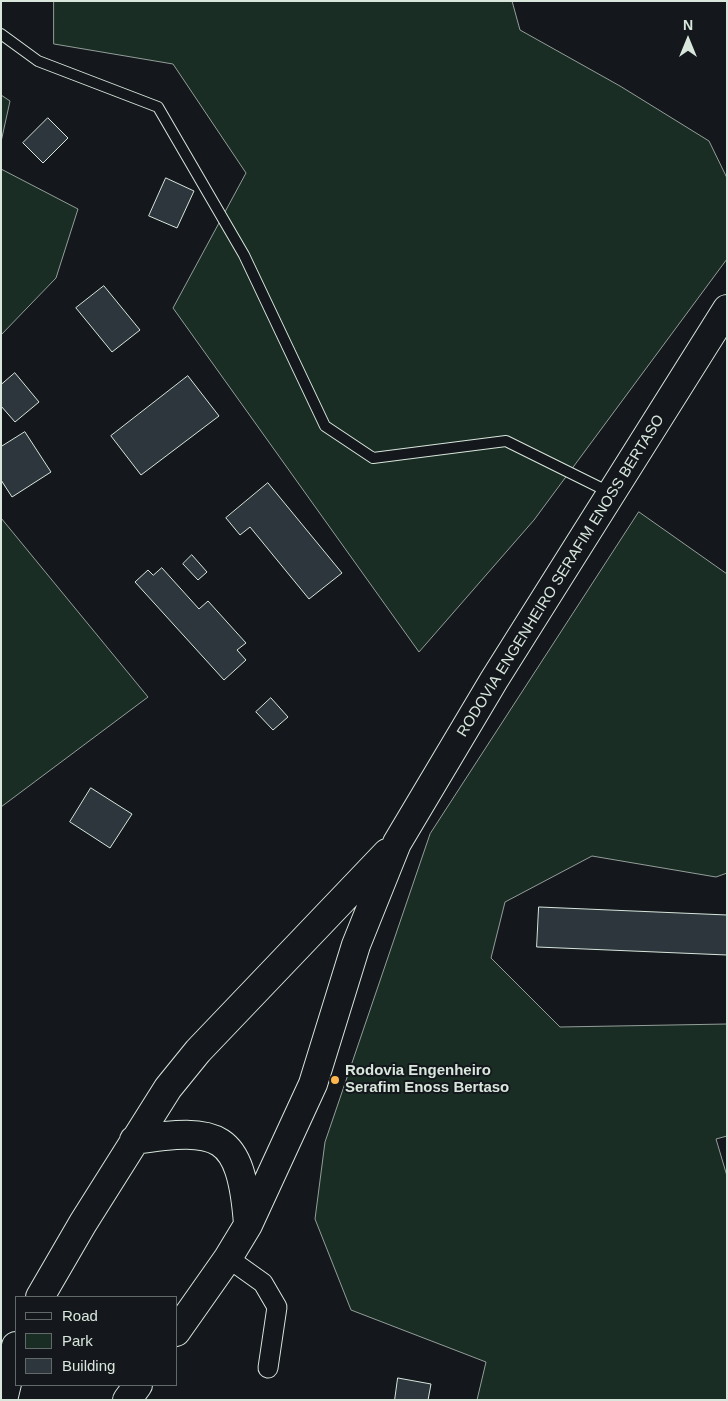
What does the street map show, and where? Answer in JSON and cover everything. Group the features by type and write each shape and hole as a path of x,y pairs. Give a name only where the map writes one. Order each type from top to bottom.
{"highway":[{"name":"RODOVIA ENGENHEIRO SERAFIM ENOSS BERTASO","path":"178,1329 228,1258 248,1225 313,1084 356,945 397,843 494,680 727,309"},
{"name":"RODOVIA ENGENHEIRO SERAFIM ENOSS BERTASO","path":"41,1296 134,1140 168,1088 198,1051 397,843"},
{"path":"134,1140 189,1133 206,1135 223,1144 236,1160 246,1194 248,1225"},
{"path":"2,1400 15,1350"},
{"path":"127,1400 137,1386"}],"street":[{"path":"228,1258 263,1284 277,1307 268,1368"}],"lane":[{"path":"1,34 38,61 158,107 244,255 325,426 373,458 506,441 611,493"}],"green space":[{"path":"54,1 512,1 520,30 620,86 709,141 727,178 727,259 534,520 419,652 173,308 246,173 173,64 54,44"},
{"path":"1,95 10,101 1,142"},
{"path":"1,169 78,209 56,278 1,335"},
{"path":"639,512 727,574 727,873 716,877 592,856 505,902 491,958 560,1027 727,1024 727,1136 716,1139 727,1176 727,1400 477,1400 486,1362 351,1310 315,1219 325,1142 430,834"},
{"path":"1,518 148,697 1,807"}],"building":[{"path":"48,118 68,138 43,163 23,143"},
{"path":"166,178 194,191 177,228 149,216"},
{"path":"104,286 140,330 112,352 76,308"},
{"path":"15,373 39,402 15,422 1,406 1,385"},
{"path":"188,376 219,416 141,475 111,436"},
{"path":"25,432 51,472 12,497 1,480 1,447"},
{"path":"268,483 342,573 309,599 250,527 240,535 226,518"},
{"path":"192,555 207,572 198,580 183,564"},
{"path":"162,568 199,609 208,601 246,643 237,650 246,660 224,680 135,582 148,570 153,575"},
{"path":"271,698 288,717 273,730 256,712"},
{"path":"91,788 132,814 110,848 70,822"},
{"path":"539,907 727,915 727,955 537,947"},
{"path":"398,1378 431,1384 428,1400 395,1400"}],"place":[{"name":"Rodovia Engenheiro Serafim Enoss Bertaso","path":"335,1080"}]}
